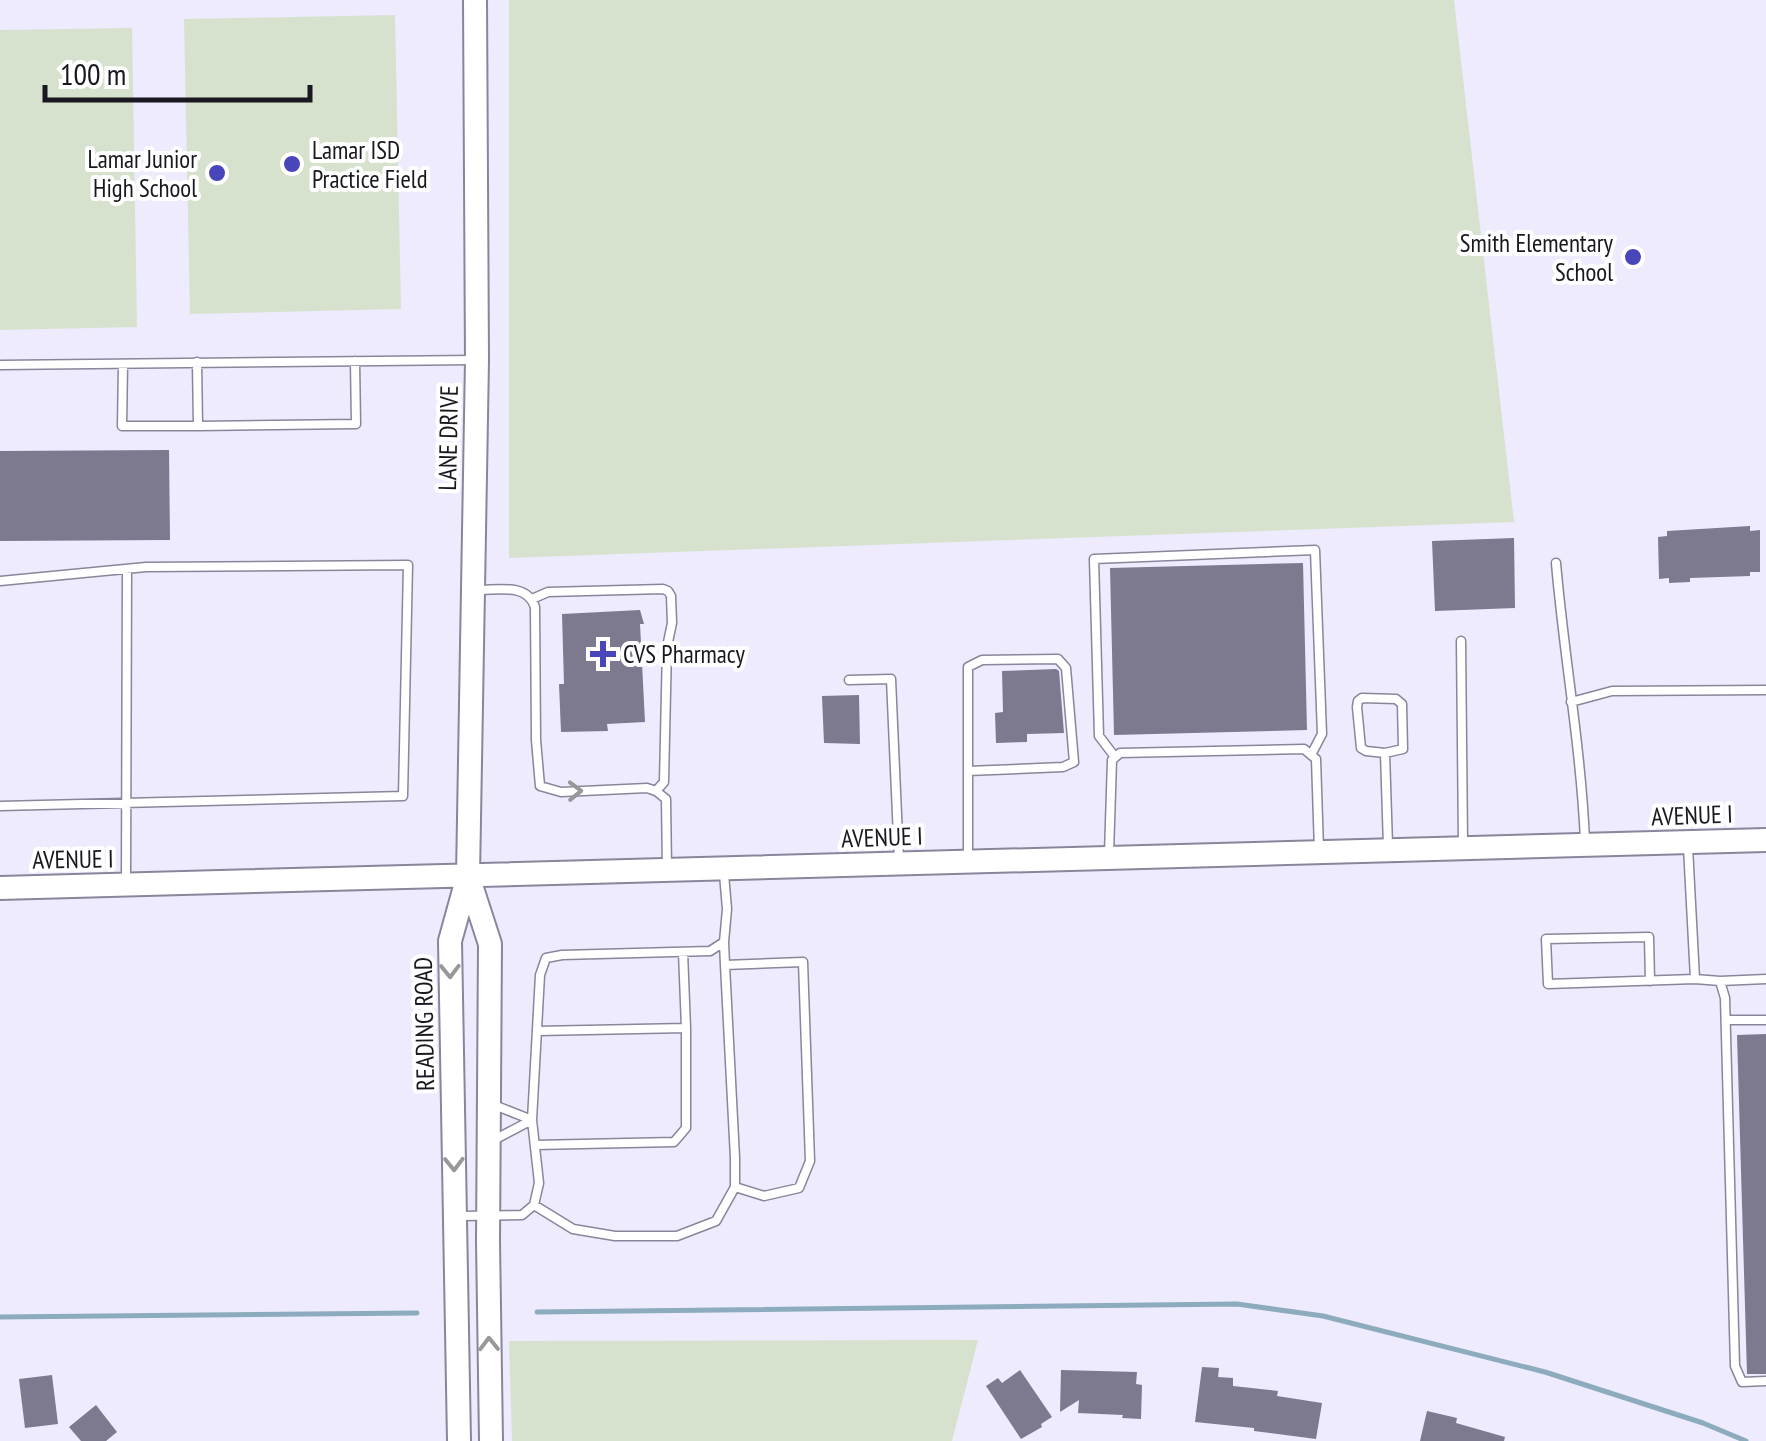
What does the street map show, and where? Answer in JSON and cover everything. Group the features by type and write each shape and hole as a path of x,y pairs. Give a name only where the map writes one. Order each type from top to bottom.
{"main road":[{"name":"LANE DRIVE","path":"468,876 477,360 476,0"},
{"name":"AVENUE I","path":"0,888 1766,840"},
{"path":"468,876 490,944 491,1441"},
{"name":"READING ROAD","path":"460,1441 450,941 468,876"}],"lane":[{"path":"0,365 477,360"},
{"path":"123,364 122,426 356,424 355,361"},
{"path":"197,362 198,426"},
{"path":"1115,757 1099,736 1094,559 1315,550 1322,734 1312,755"},
{"path":"1556,563 1582,780 1585,845"},
{"path":"0,581 127,569 408,565 403,796 0,806"},
{"path":"126,885 127,569"},
{"path":"473,590 527,593 535,607 540,786 562,792 647,788 656,791 666,800 667,871"},
{"path":"532,599 548,592 668,591 672,623 667,648 666,762 664,782 656,791"},
{"path":"1461,641 1464,849"},
{"path":"968,772 1063,767 1074,762 1066,668 1058,659 982,660 968,668 968,772 968,862"},
{"path":"849,680 891,679 899,864"},
{"path":"1572,702 1612,691 1766,690"},
{"path":"1362,698 1396,698 1402,704 1403,749 1385,753 1361,748 1357,706 1362,698"},
{"path":"1109,858 1112,760 1120,753 1304,749 1316,759 1318,852"},
{"path":"1385,753 1388,851"},
{"path":"1688,842 1695,979"},
{"path":"534,1205 573,1229 615,1236 677,1236 716,1221 735,1187 724,965 724,869"},
{"path":"1650,981 1648,937 1546,939 1548,984 1766,979"},
{"path":"455,1216 522,1215 534,1205 539,1183 532,1120 540,975 546,958 710,951 724,942"},
{"path":"535,1145 674,1142 686,1128 684,952"},
{"path":"724,965 803,962 810,1161 799,1188 764,1196 735,1187"},
{"path":"1720,981 1726,1020 1735,1366 1742,1382 1766,1381"},
{"path":"1726,1020 1766,1020"},
{"path":"537,1031 686,1028"},
{"path":"489,1103 532,1120"},
{"path":"488,1143 532,1120"}],"green space":[{"path":"509,0 1454,0 1514,522 509,558"},
{"name":"Lamar ISD Practice Field","path":"395,15 401,309 190,314 184,19"},
{"path":"132,28 137,327 0,330 0,30"},
{"path":"978,1340 952,1441 512,1441 509,1341"}],"building":[{"path":"169,450 170,540 0,541 0,451"},
{"path":"1750,526 1750,531 1760,530 1760,572 1750,572 1750,576 1690,578 1690,582 1669,583 1669,578 1659,579 1658,537 1667,536 1667,531"},
{"path":"1514,538 1515,608 1435,611 1432,541"},
{"path":"1303,563 1307,730 1114,735 1110,568"},
{"name":"CVS Pharmacy","path":"640,610 644,624 640,624 645,722 607,724 608,731 561,732 562,614"},
{"path":"1056,669 1064,733 1027,734 1027,742 996,743 995,713 1003,712 1002,671"},
{"path":"859,695 860,744 824,743 822,696"},
{"path":"1766,1034 1766,1374 1747,1374 1737,1035"},
{"path":"1202,1367 1219,1368 1218,1377 1233,1378 1233,1386 1278,1391 1277,1396 1322,1403 1316,1439 1195,1422"},
{"path":"1020,1370 1052,1417 1021,1439 986,1386 998,1378 1002,1383"},
{"path":"1061,1370 1137,1372 1136,1384 1142,1385 1141,1419 1078,1413 1079,1400 1060,1412"},
{"path":"52,1375 58,1424 25,1428 19,1379"},
{"path":"96,1405 117,1432 106,1441 81,1441 69,1427"},
{"path":"1427,1411 1457,1418 1456,1423 1505,1437 1504,1441 1420,1441"}],"waterway":[{"path":"537,1312 1237,1304 1323,1316 1545,1372 1703,1423 1746,1441"},
{"path":"0,1317 417,1313"}],"place":[{"name":"Lamar ISD Practice Field","path":"292,164"},
{"name":"Lamar Junior High School","path":"217,173"},
{"name":"Smith Elementary School","path":"1633,257"},
{"name":"CVS Pharmacy","path":"603,654"}]}
